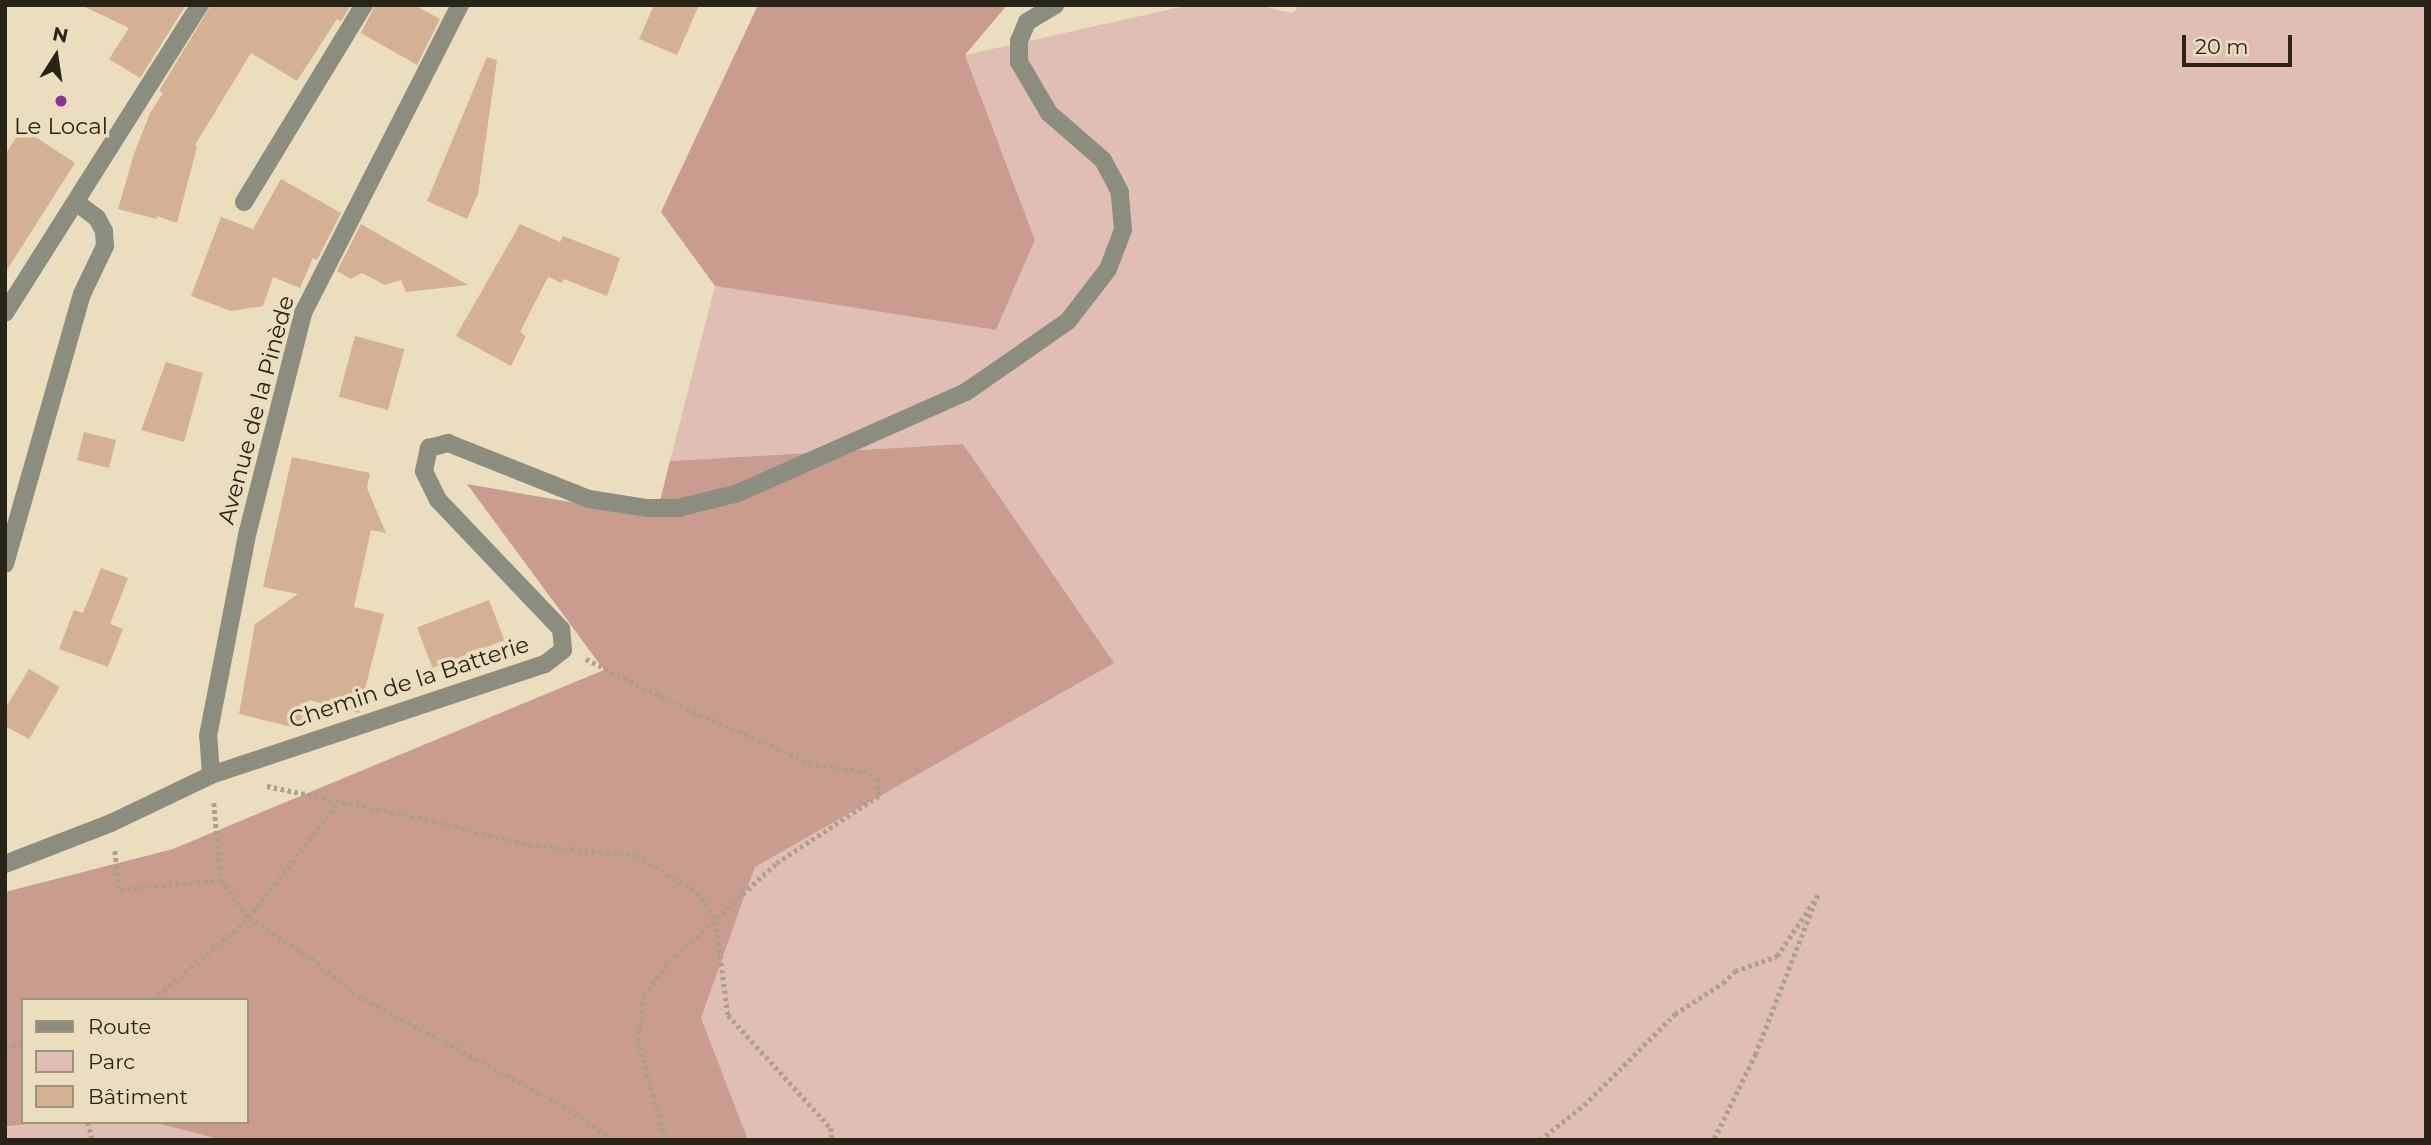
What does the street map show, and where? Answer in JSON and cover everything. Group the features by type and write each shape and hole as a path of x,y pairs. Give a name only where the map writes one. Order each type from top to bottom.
{"street":[{"path":"5,313 200,5"},
{"path":"244,202 364,5"},
{"name":"Avenue de la Pinède","path":"211,775 208,736 248,531 303,313 460,5"},
{"name":"Chemin de la Batterie","path":"5,864 111,823 211,775 545,664 563,650 561,629 438,499 424,471 429,448 448,443 589,499 648,508 678,508 738,494 966,392 1068,321 1108,269 1123,230 1120,192 1103,160 1049,113 1019,62 1019,41 1027,22 1055,5"},
{"path":"5,564 82,294 105,246 104,231 97,218 76,202"}],"path":[{"path":"563,650 616,672 693,712 816,765 863,771 878,778 879,796 776,864 667,965 644,996 638,1040 666,1140"},
{"path":"211,775 221,880 249,918 311,958 352,992 563,1106 613,1140"},
{"path":"262,785 529,845 637,856 697,892 716,921 728,1015 831,1128 832,1140"},
{"path":"155,998 249,918 339,801"},
{"path":"111,823 120,889 221,880"},
{"path":"1540,1140 1584,1105 1675,1014 1723,983 1735,971 1777,956 1818,895 1756,1054 1714,1140"},
{"path":"88,1124 92,1138"}],"green space":[{"path":"1190,5 1256,5 1293,13 1299,5 2426,5 2426,1140 748,1140 701,1018 755,867 1113,663 963,444 670,461 715,286 996,330 1035,240 965,55"},
{"path":"32,1124 161,1124 222,1140 5,1140 5,1128"}],"shaded area":[{"path":"758,5 1007,5 965,55 1035,240 996,330 715,286 661,212"},
{"path":"963,444 1114,663 755,867 701,1018 748,1140 222,1140 161,1124 248,1124 248,998 21,998 21,1124 29,1124 5,1127 5,892 173,849 604,670 467,484 656,517 670,461"}],"building":[{"path":"81,5 186,5 140,78 109,59 129,28"},
{"path":"211,5 351,5 341,21 337,19 297,81 251,53 195,145 197,147 177,223 157,216 157,219 118,209 134,154 150,113 163,93 159,91"},
{"path":"375,5 414,5 440,19 417,65 361,33"},
{"path":"654,5 699,5 677,55 639,39"},
{"path":"487,57 497,60 478,194 467,219 427,201"},
{"path":"22,128 75,163 5,273 5,155"},
{"path":"281,179 341,213 317,260 313,258 300,288 273,277 263,306 231,311 191,296 221,217 253,229"},
{"path":"361,224 468,285 406,292 401,280 385,285 362,273 351,279 337,271"},
{"path":"520,224 560,242 563,236 620,258 607,296 564,279 562,283 548,277 520,332 526,336 511,366 456,336"},
{"path":"355,336 404,349 388,410 339,397"},
{"path":"166,362 203,373 184,442 141,430"},
{"path":"84,432 116,440 109,468 77,460"},
{"path":"292,457 370,473 367,488 386,533 371,530 354,607 384,614 359,713 309,700 301,729 239,714 255,624 298,594 263,587"},
{"path":"101,568 128,578 110,624 123,629 108,667 59,649 74,610 83,613"},
{"path":"489,600 504,640 433,668 417,628"},
{"path":"29,669 60,687 29,739 5,726 5,709"}],"place":[{"name":"Le Local","path":"61,101"}]}
